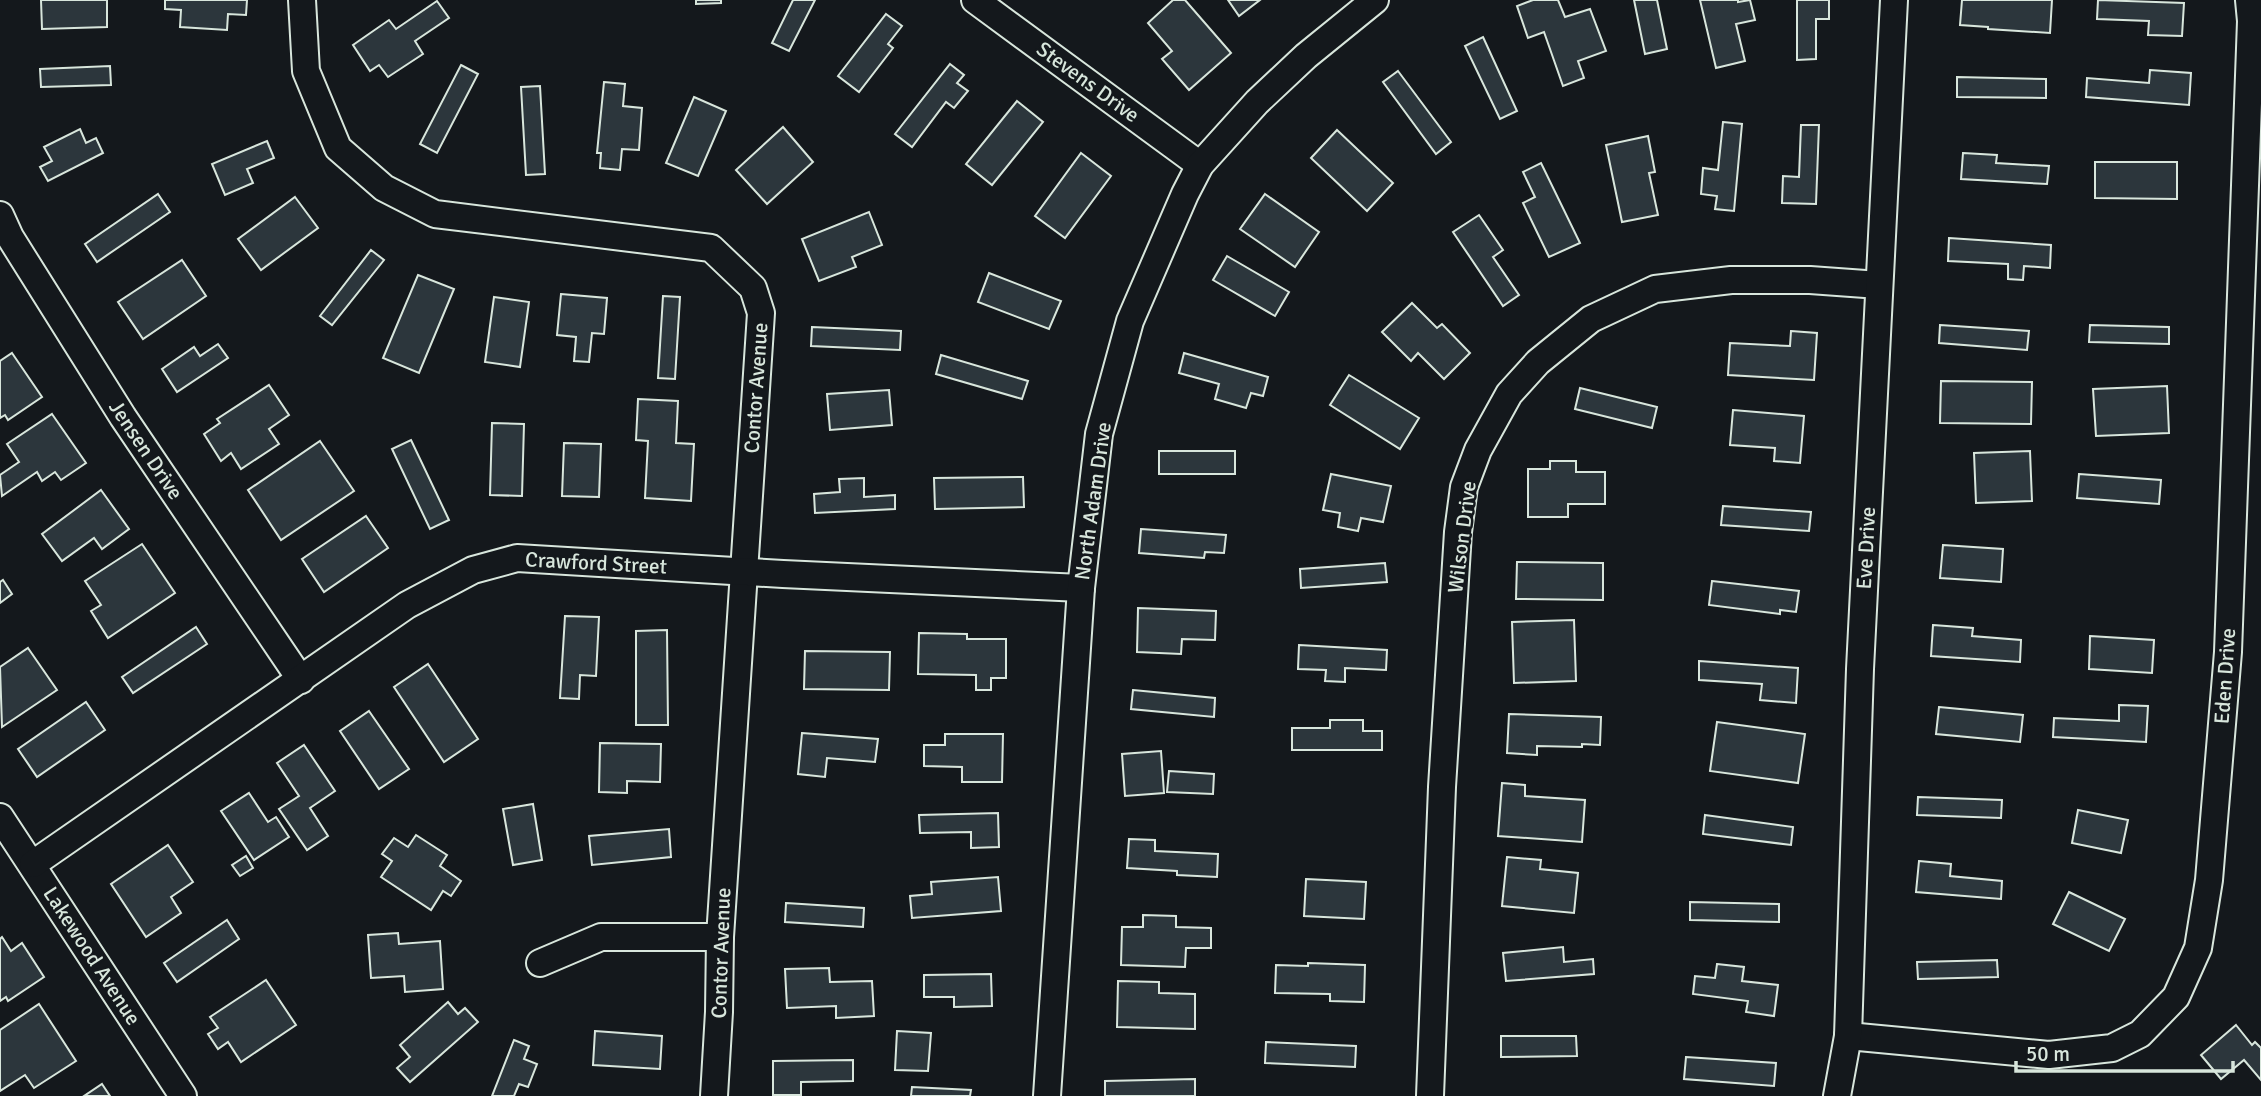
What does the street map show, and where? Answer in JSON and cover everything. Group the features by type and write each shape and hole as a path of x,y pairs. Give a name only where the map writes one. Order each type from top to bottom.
{"street":[{"name":"Contor Avenue","path":"302,0 306,71 338,148 384,188 435,214 711,248 753,288 761,313 720,937 714,1096"},
{"name":"Stevens Drive","path":"975,0 1200,165"},
{"name":"North Adam Drive","path":"1047,1096 1081,588 1099,433 1130,321 1200,165 1257,102 1307,55 1375,0"},
{"name":"Eve Drive","path":"1838,1096 1848,1036 1860,669 1894,0"},
{"name":"Eden Drive","path":"1848,1036 2049,1055 2112,1048 2140,1034 2176,997 2198,948 2209,880 2228,652 2251,21 2249,0"},
{"name":"Jensen Drive","path":"0,215 10,237 123,417 301,680"},
{"name":"Wilson Drive","path":"1430,1096 1442,787 1458,532 1464,487 1478,450 1509,394 1538,362 1591,319 1655,289 1731,280 1810,280 1880,285"},
{"name":"Crawford Street","path":"33,864 407,605 473,570 517,558 1081,588"},
{"name":"Lakewood Avenue","path":"0,817 183,1096"},
{"path":"540,963 601,937 720,937"}],"building":[{"path":"41,0 107,0 107,27 42,29"},
{"path":"165,0 247,0 246,15 228,14 227,30 180,27 181,10 165,9"},
{"path":"696,0 721,0 721,3 696,4"},
{"path":"793,0 815,0 789,51 772,43"},
{"path":"1173,0 1185,0 1231,53 1189,90 1162,59 1172,51 1148,23"},
{"path":"1228,0 1260,0 1239,16"},
{"path":"1533,0 1558,0 1565,17 1590,9 1606,51 1578,61 1584,78 1563,86 1544,32 1528,38 1517,6"},
{"path":"1634,0 1657,0 1667,49 1645,54"},
{"path":"1700,0 1750,0 1755,20 1736,24 1745,61 1716,68"},
{"path":"1797,0 1829,0 1829,19 1816,19 1816,59 1797,60"},
{"path":"1962,0 2052,0 2050,33 1960,25"},
{"path":"2098,0 2184,3 2182,36 2148,35 2149,21 2097,19"},
{"path":"437,1 449,18 415,41 423,54 388,77 379,65 370,71 353,45 389,20 396,29"},
{"path":"886,14 902,26 888,44 893,48 859,92 838,76"},
{"path":"1483,37 1517,111 1500,119 1465,46"},
{"path":"950,64 964,75 957,83 968,91 954,108 946,102 912,147 895,134"},
{"path":"461,65 478,74 437,153 420,144"},
{"path":"110,66 111,85 41,87 40,69"},
{"path":"2150,70 2191,73 2189,105 2086,97 2087,78 2149,83"},
{"path":"1398,71 1451,142 1436,154 1383,82"},
{"path":"1957,77 2046,79 2046,98 1957,97"},
{"path":"604,82 625,84 623,106 642,108 639,150 622,149 620,170 600,168 601,153 597,153"},
{"path":"540,86 545,174 526,175 521,87"},
{"path":"694,97 726,111 698,176 666,163"},
{"path":"1017,101 1043,122 992,185 966,164"},
{"path":"1723,122 1742,124 1734,211 1715,209 1717,196 1701,194 1703,168 1718,170"},
{"path":"1801,125 1819,125 1816,204 1782,203 1783,176 1799,177"},
{"path":"783,127 813,162 767,204 736,170"},
{"path":"80,129 86,143 96,138 103,153 48,181 40,167 52,161 44,147"},
{"path":"1337,130 1393,183 1367,211 1311,158"},
{"path":"1648,136 1655,172 1649,173 1658,215 1622,222 1606,145"},
{"path":"267,141 274,158 247,169 253,183 225,195 212,164"},
{"path":"1081,153 1111,176 1065,238 1035,216"},
{"path":"1963,153 1997,155 1996,163 2049,166 2047,184 1961,179"},
{"path":"2095,162 2177,162 2177,199 2095,198"},
{"path":"1541,163 1580,243 1549,257 1523,203 1535,197 1523,172"},
{"path":"158,194 170,212 97,262 85,244"},
{"path":"1265,194 1319,232 1295,267 1240,229"},
{"path":"295,197 318,228 261,270 238,239"},
{"path":"869,212 882,245 852,257 856,267 819,281 802,239"},
{"path":"1479,215 1503,250 1493,257 1519,295 1503,306 1453,232"},
{"path":"1949,238 2051,245 2050,268 2024,266 2023,280 2008,279 2008,264 1948,261"},
{"path":"371,250 384,260 332,325 320,316"},
{"path":"1227,256 1289,292 1275,316 1213,280"},
{"path":"182,260 206,296 143,339 118,302"},
{"path":"989,273 1061,301 1049,329 978,302"},
{"path":"418,275 454,289 419,373 383,358"},
{"path":"561,294 607,298 604,334 592,333 589,362 574,361 576,337 557,335"},
{"path":"663,296 680,297 675,379 658,378"},
{"path":"494,297 529,302 520,367 485,362"},
{"path":"1412,303 1437,328 1442,324 1470,353 1444,379 1418,353 1411,361 1382,332"},
{"path":"1940,325 2029,331 2027,350 1939,343"},
{"path":"2090,325 2169,327 2169,344 2089,342"},
{"path":"812,327 901,331 900,350 811,346"},
{"path":"1791,331 1817,333 1814,380 1728,375 1730,343 1790,346"},
{"path":"218,344 228,358 177,392 162,369 194,347 200,356"},
{"path":"12,353 42,397 8,420 5,415 0,418 0,361"},
{"path":"1184,353 1268,377 1263,396 1251,393 1246,408 1215,399 1219,384 1179,373"},
{"path":"941,355 1028,381 1022,399 936,374"},
{"path":"1349,375 1419,418 1400,449 1330,405"},
{"path":"1941,381 2032,382 2031,424 1940,423"},
{"path":"269,385 289,415 269,429 279,444 241,469 231,453 221,461 204,434 220,423 217,419"},
{"path":"2167,386 2169,433 2096,436 2093,389"},
{"path":"1580,388 1657,407 1652,428 1575,409"},
{"path":"889,390 892,425 830,430 827,394"},
{"path":"638,399 678,401 676,443 694,444 691,501 645,498 648,441 636,440"},
{"path":"1733,410 1804,416 1800,463 1774,461 1775,448 1730,445"},
{"path":"52,414 86,463 61,480 55,472 42,481 37,472 2,496 0,475 19,462 7,444"},
{"path":"492,423 524,424 522,496 490,495"},
{"path":"411,440 449,520 430,529 392,449"},
{"path":"320,441 354,491 281,540 248,490"},
{"path":"564,443 601,444 599,497 562,496"},
{"path":"1159,451 1235,451 1235,474 1159,474"},
{"path":"2030,451 2032,501 1976,503 1974,453"},
{"path":"1550,461 1576,461 1576,472 1605,472 1605,504 1568,504 1568,517 1528,517 1528,469 1550,469"},
{"path":"1331,474 1391,486 1383,522 1361,518 1358,531 1338,527 1340,513 1323,510"},
{"path":"2079,474 2161,480 2159,504 2077,498"},
{"path":"1023,477 1024,507 935,509 934,478"},
{"path":"864,478 864,497 895,495 895,509 815,513 814,494 840,492 839,479"},
{"path":"101,490 129,529 102,549 94,538 62,561 42,534"},
{"path":"1723,506 1811,512 1809,531 1721,525"},
{"path":"366,516 388,548 324,592 302,559"},
{"path":"1141,529 1226,535 1224,553 1205,552 1204,558 1139,553"},
{"path":"142,544 175,593 108,638 91,611 101,605 85,581"},
{"path":"1943,545 2003,549 2001,582 1940,578"},
{"path":"1517,562 1603,563 1603,600 1516,599"},
{"path":"1385,563 1387,582 1301,588 1300,569"},
{"path":"3,580 12,594 0,603 0,582"},
{"path":"1712,581 1799,591 1796,612 1780,610 1780,614 1709,605"},
{"path":"1138,608 1216,611 1215,640 1182,639 1181,654 1137,652"},
{"path":"565,616 599,617 596,676 580,675 579,699 560,698"},
{"path":"1574,620 1576,681 1514,683 1512,622"},
{"path":"1933,625 1973,628 1972,636 2021,640 2020,662 1931,656"},
{"path":"196,627 207,644 133,693 122,677"},
{"path":"667,630 668,725 636,725 636,631"},
{"path":"919,633 967,634 967,639 1006,639 1006,678 991,678 991,690 976,690 976,675 918,674"},
{"path":"2090,636 2154,640 2152,673 2089,669"},
{"path":"1299,645 1387,650 1386,670 1345,668 1345,682 1325,681 1326,670 1298,669"},
{"path":"28,648 57,690 2,727 0,667"},
{"path":"805,651 890,652 889,690 804,689"},
{"path":"1699,661 1798,668 1796,703 1760,700 1762,684 1699,680"},
{"path":"428,664 478,739 444,762 394,687"},
{"path":"1133,690 1215,698 1214,717 1131,709"},
{"path":"86,702 105,730 37,777 18,749"},
{"path":"2119,705 2148,706 2146,742 2053,737 2054,718 2119,721"},
{"path":"1939,707 2023,715 2020,742 1936,734"},
{"path":"369,711 409,769 379,789 340,731"},
{"path":"1509,714 1601,717 1600,745 1537,746 1537,755 1507,753"},
{"path":"1330,720 1363,720 1363,731 1382,731 1382,750 1292,750 1292,728 1330,728"},
{"path":"1717,722 1805,734 1798,783 1710,771"},
{"path":"802,733 878,739 875,762 827,758 825,777 798,774"},
{"path":"945,734 1003,734 1002,782 962,782 962,767 924,766 924,745 945,745"},
{"path":"600,743 661,744 660,782 627,781 627,793 599,792"},
{"path":"304,745 335,791 310,808 328,836 307,850 279,809 299,796 277,763"},
{"path":"1161,751 1164,793 1125,796 1122,754"},
{"path":"1169,771 1214,774 1213,794 1167,792"},
{"path":"1502,783 1525,785 1525,796 1585,800 1582,842 1498,836"},
{"path":"249,793 268,822 276,817 289,837 254,860 221,811"},
{"path":"1918,797 2002,800 2001,818 1917,815"},
{"path":"533,804 542,860 513,865 503,809"},
{"path":"2078,810 2128,820 2121,853 2072,843"},
{"path":"998,813 999,847 971,848 971,832 920,833 919,815"},
{"path":"1705,815 1793,827 1791,845 1703,834"},
{"path":"669,829 671,857 592,865 589,836"},
{"path":"416,835 447,855 440,866 461,881 451,896 443,891 431,910 381,877 392,861 382,854 394,838 408,847"},
{"path":"1129,839 1155,840 1155,851 1218,854 1217,877 1127,868"},
{"path":"168,845 193,882 171,897 181,913 146,937 111,884"},
{"path":"246,856 253,868 240,876 232,865"},
{"path":"1507,857 1541,860 1540,869 1578,873 1574,913 1502,906"},
{"path":"1919,861 1951,864 1950,876 2002,881 2001,899 1916,892"},
{"path":"998,877 1001,911 912,918 910,896 932,894 931,882"},
{"path":"1306,879 1366,882 1364,919 1304,916"},
{"path":"2069,892 2125,919 2109,951 2053,924"},
{"path":"1690,902 1779,904 1779,922 1690,920"},
{"path":"786,903 864,908 863,927 785,922"},
{"path":"1143,915 1176,916 1176,927 1211,928 1211,948 1186,948 1185,967 1121,965 1122,927 1143,927"},
{"path":"227,920 239,939 177,982 164,963"},
{"path":"398,933 399,944 440,941 443,989 405,992 404,976 371,978 368,935"},
{"path":"2,937 11,951 22,943 44,977 8,1001 6,997 0,1001"},
{"path":"1563,947 1564,962 1593,959 1594,974 1506,981 1503,953"},
{"path":"1997,960 1998,977 1918,979 1917,962"},
{"path":"1308,963 1365,965 1364,1002 1330,1001 1330,994 1275,993 1276,965 1308,966"},
{"path":"1717,964 1744,967 1742,981 1778,985 1774,1016 1746,1012 1748,1001 1693,994 1695,976 1715,978"},
{"path":"829,968 830,982 872,981 874,1016 836,1018 836,1006 787,1008 785,969"},
{"path":"991,974 992,1006 954,1007 954,997 924,997 924,975"},
{"path":"266,980 296,1025 241,1062 228,1042 218,1049 208,1034 218,1028 210,1017"},
{"path":"1118,981 1159,982 1159,993 1195,994 1195,1029 1117,1027"},
{"path":"448,1002 458,1014 465,1008 478,1022 410,1082 397,1068 410,1057 400,1045"},
{"path":"39,1004 76,1061 34,1088 25,1075 0,1091 0,1030"},
{"path":"2236,1025 2252,1045 2255,1042 2261,1048 2261,1080 2244,1060 2221,1079 2201,1055"},
{"path":"595,1031 662,1036 660,1069 593,1065"},
{"path":"897,1031 931,1033 928,1071 895,1070"},
{"path":"1501,1036 1576,1036 1577,1056 1501,1057"},
{"path":"514,1040 529,1046 524,1059 537,1064 528,1087 519,1084 514,1096 492,1096"},
{"path":"1266,1042 1356,1046 1355,1067 1265,1063"},
{"path":"1686,1057 1776,1063 1774,1086 1684,1079"},
{"path":"853,1060 853,1081 801,1082 801,1095 773,1095 773,1061"},
{"path":"1195,1079 1195,1096 1105,1096 1105,1081"},
{"path":"102,1084 110,1096 84,1096"},
{"path":"912,1087 971,1090 970,1096 911,1096"}]}
